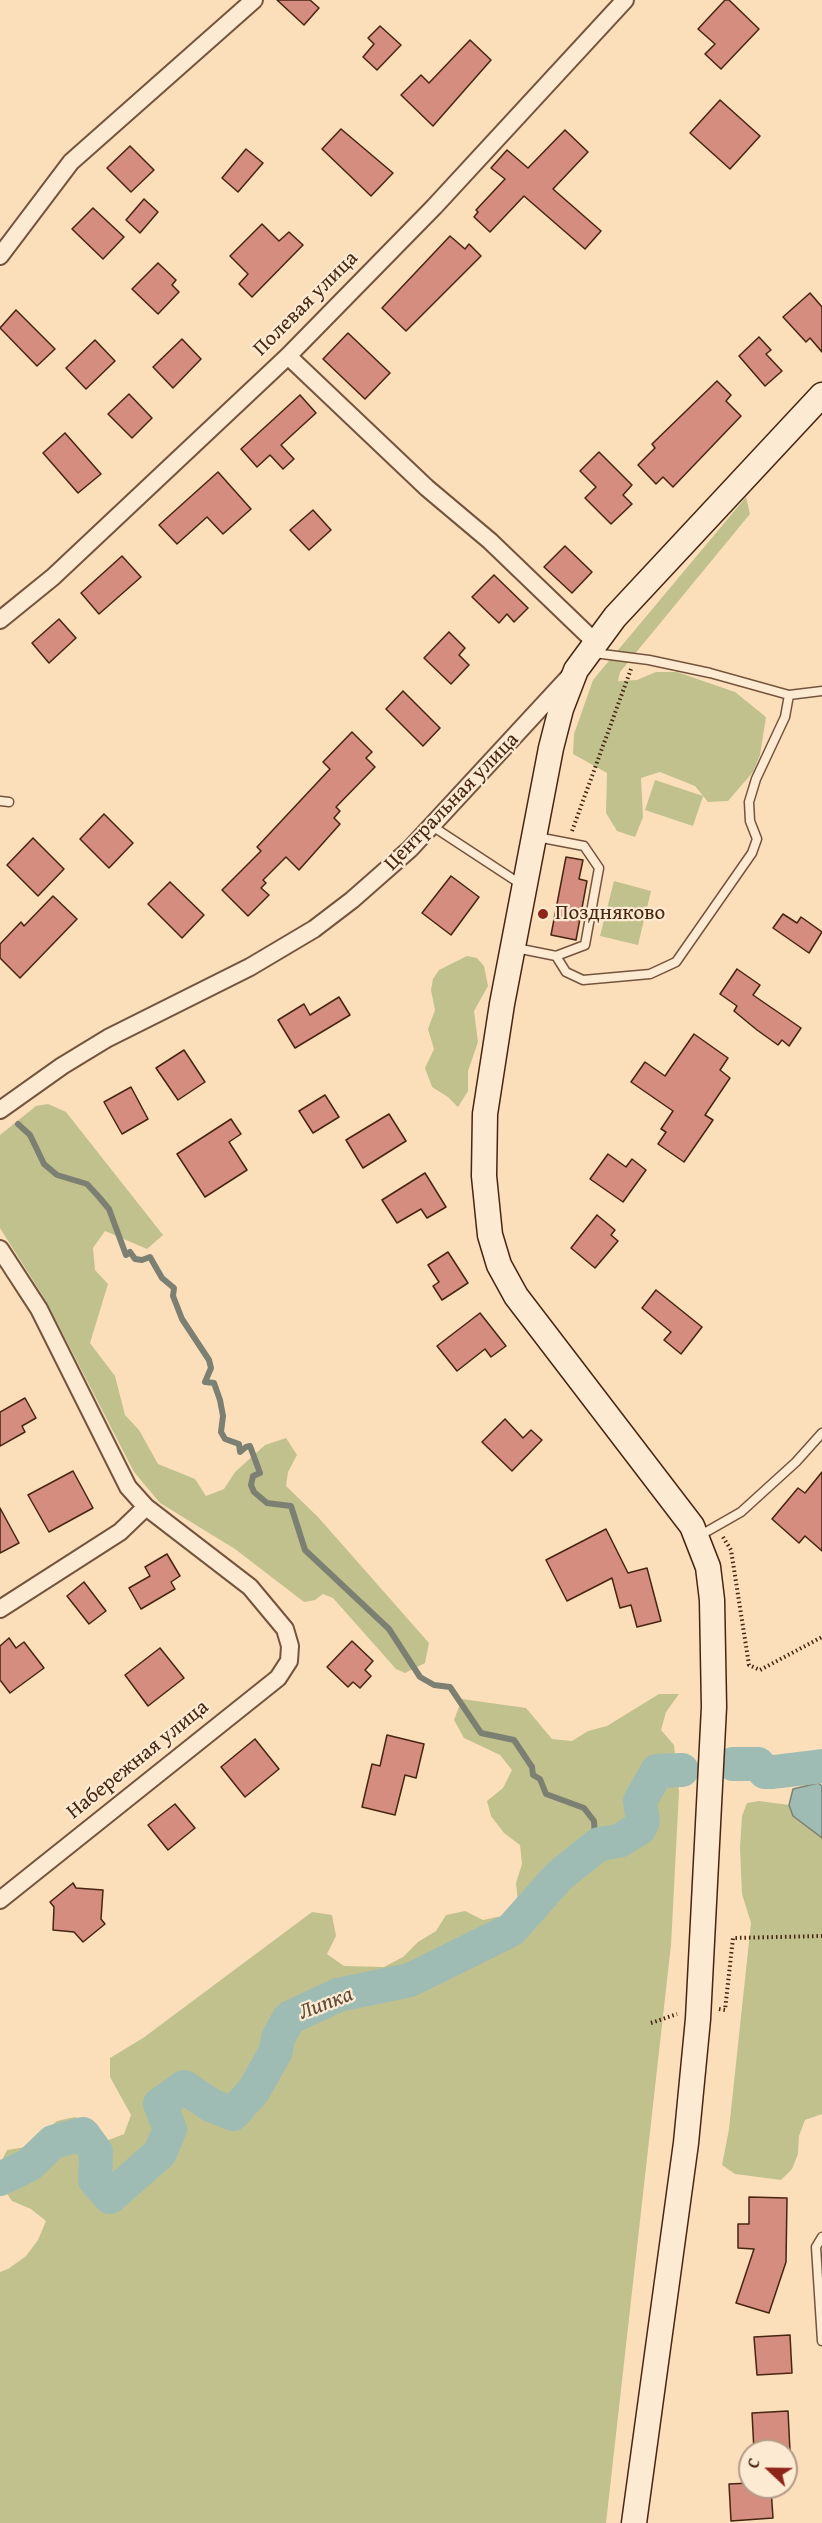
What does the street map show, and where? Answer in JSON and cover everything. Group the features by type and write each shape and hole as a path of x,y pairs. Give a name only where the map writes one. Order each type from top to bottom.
{"street":[{"path":"0,256 71,162 254,0"},
{"name":"Полевая улица","path":"0,620 53,578 288,356 434,207 625,0"},
{"path":"288,356 427,488 490,541 586,654 561,709 524,887 485,1114 484,1176 490,1235 499,1265 516,1296 692,1526 706,1532 715,1647 699,2006 686,2143 634,2523"},
{"name":"Центральная улица","path":"0,1110 62,1066 108,1038 250,968 314,929 393,866 432,826 822,395"},
{"path":"0,1249 39,1309 128,1487 146,1507 120,1532 0,1609"},
{"name":"Набережная улица","path":"0,1900 278,1678 289,1661 290,1646 285,1629 250,1587 146,1507"}],"lane":[{"path":"586,654 635,658 710,673 789,695 822,691"},
{"path":"556,956 566,972 583,980 650,974 676,962 752,853 757,838 750,820 749,802 756,779 785,717 789,695"},
{"path":"432,826 524,887"},
{"path":"513,948 556,956 585,945 599,868 584,846 534,837"},
{"path":"706,1532 741,1512 796,1462 822,1433"},
{"path":"822,2237 816,2247 822,2341"}],"path":[{"path":"568,843 635,658"},
{"path":"706,1532 731,1550 749,1665 760,1670 822,1637"},
{"path":"651,2023 699,2006 725,2010 733,1938 822,1936"}],"green space":[{"path":"746,497 750,514 620,672 618,681 637,680 656,672 677,672 735,692 766,717 760,755 753,772 728,801 708,802 695,786 660,772 641,778 643,817 635,837 617,831 606,813 607,773 573,754 574,734 593,680"},
{"path":"655,780 703,796 693,826 645,810"},
{"path":"614,881 651,891 638,945 600,936"},
{"path":"467,956 477,958 484,966 488,986 474,1011 478,1042 468,1071 468,1091 458,1107 448,1097 432,1087 425,1068 434,1049 428,1029 435,1010 431,990 433,979 439,970"},
{"path":"48,1104 66,1112 163,1235 147,1249 105,1231 93,1248 95,1270 108,1284 90,1343 115,1376 125,1415 139,1430 158,1464 195,1479 206,1496 224,1489 235,1472 265,1445 286,1438 297,1455 288,1472 286,1486 318,1517 429,1643 425,1663 405,1673 396,1669 333,1598 323,1594 315,1600 304,1602 235,1549 160,1503 134,1472 46,1301 0,1228 0,1135 36,1106"},
{"path":"659,1694 679,1694 666,1712 661,1730 674,1745 679,1792 671,1945 606,2523 0,2523 0,2272 26,2256 38,2240 46,2221 31,2209 12,2201 1,2185 0,2164 7,2150 26,2147 57,2121 75,2117 93,2126 106,2141 124,2134 131,2115 110,2077 110,2058 143,2038 312,1912 332,1915 336,1936 327,1954 344,1966 384,1967 403,1957 418,1942 436,1931 446,1915 465,1911 483,1920 502,1916 518,1903 516,1883 522,1864 520,1845 504,1833 491,1816 487,1801 503,1788 512,1770 500,1755 464,1738 454,1720 462,1699 526,1708 552,1739 572,1741 588,1731 607,1726"},
{"path":"759,1801 789,1805 793,1816 822,1838 822,2114 805,2120 799,2136 798,2154 792,2169 781,2180 735,2174 722,2165 729,2129 751,1923 742,1894 740,1848 742,1816 747,1803"}],"water":[{"path":"818,1783 822,1786 822,1838 793,1816 789,1805 793,1789"}],"building":[{"path":"277,0 310,0 319,8 304,25"},
{"path":"725,0 729,0 759,29 721,69 705,54 715,44 698,29"},
{"path":"380,26 401,45 377,70 363,57 374,44 368,38"},
{"path":"470,40 491,60 433,126 401,95 421,75 429,83"},
{"path":"720,100 760,136 730,169 690,133"},
{"path":"341,129 393,173 371,196 322,149"},
{"path":"565,130 588,152 553,189 601,231 585,249 524,196 490,232 474,217 478,212 476,210 505,179 491,168 507,150 528,168"},
{"path":"130,146 154,170 131,192 107,168"},
{"path":"246,149 263,163 238,192 222,178"},
{"path":"144,199 158,212 140,233 126,220"},
{"path":"93,208 124,237 103,259 72,229"},
{"path":"262,224 279,241 289,232 303,245 252,297 239,284 248,274 230,256"},
{"path":"450,236 465,249 469,244 481,256 406,331 382,308"},
{"path":"158,263 176,280 172,285 179,292 158,314 132,289"},
{"path":"810,293 822,307 822,352 810,338 806,342 783,317"},
{"path":"16,310 55,349 37,366 0,328"},
{"path":"348,333 390,373 365,399 323,359"},
{"path":"759,337 771,350 766,354 782,371 765,386 739,356"},
{"path":"182,339 201,359 173,388 153,367"},
{"path":"95,340 115,361 86,389 66,368"},
{"path":"717,381 731,395 726,401 741,416 673,487 663,477 656,484 638,465 655,448 652,444"},
{"path":"129,394 152,418 132,438 108,414"},
{"path":"300,395 316,413 281,445 294,459 283,469 270,455 257,467 241,449"},
{"path":"65,433 101,474 78,493 43,453"},
{"path":"599,452 632,485 623,495 632,504 611,524 585,498 596,487 580,471"},
{"path":"218,472 251,509 223,534 207,517 177,544 159,525"},
{"path":"313,510 331,530 309,550 290,530"},
{"path":"565,546 592,572 572,593 544,567"},
{"path":"122,556 141,577 99,614 81,593"},
{"path":"494,575 528,608 514,622 507,614 499,623 472,597"},
{"path":"59,619 76,638 49,663 32,643"},
{"path":"449,632 465,648 459,655 469,665 451,684 424,658"},
{"path":"403,691 440,728 423,746 386,709"},
{"path":"352,732 372,752 366,758 375,767 336,807 340,811 334,818 340,824 299,870 286,857 263,880 266,883 261,888 269,895 248,916 222,890 261,851 257,847 330,769 323,762"},
{"path":"104,814 133,843 109,868 80,839"},
{"path":"33,838 64,869 38,896 7,865"},
{"path":"566,857 583,860 579,879 587,881 576,940 551,935"},
{"path":"451,876 479,897 451,935 422,913"},
{"path":"170,882 204,915 182,938 148,904"},
{"path":"53,896 77,919 20,978 0,958 0,944 21,922 24,926"},
{"path":"783,914 797,923 801,917 822,932 809,953 773,928"},
{"path":"737,969 760,985 753,995 801,1028 789,1046 782,1040 778,1045 757,1030 734,1011 737,1006 720,994"},
{"path":"339,997 350,1015 295,1048 278,1020 304,1004 310,1015"},
{"path":"694,1034 728,1058 720,1070 730,1078 705,1115 713,1120 684,1162 658,1144 666,1132 661,1129 673,1111 631,1082 645,1062 665,1076"},
{"path":"184,1050 205,1082 178,1100 156,1068"},
{"path":"131,1087 148,1119 122,1134 104,1102"},
{"path":"325,1095 339,1117 313,1133 299,1111"},
{"path":"389,1114 406,1141 363,1168 346,1140"},
{"path":"231,1119 241,1134 229,1142 247,1170 205,1197 177,1154"},
{"path":"608,1154 626,1167 632,1159 646,1170 623,1202 590,1179"},
{"path":"425,1173 446,1207 427,1218 421,1209 397,1223 382,1200"},
{"path":"597,1215 615,1230 611,1235 618,1241 595,1268 571,1248"},
{"path":"448,1252 468,1283 442,1300 433,1286 439,1282 428,1265"},
{"path":"656,1290 702,1327 681,1354 664,1340 671,1332 642,1308"},
{"path":"480,1313 506,1346 491,1357 485,1349 457,1371 437,1346"},
{"path":"25,1398 36,1418 22,1426 25,1432 0,1446 0,1412"},
{"path":"505,1419 523,1438 531,1430 542,1440 512,1471 482,1442"},
{"path":"73,1471 93,1508 49,1532 28,1495"},
{"path":"822,1472 822,1551 805,1536 799,1543 772,1519 798,1488 805,1493"},
{"path":"0,1508 19,1543 0,1553"},
{"path":"606,1529 628,1573 647,1568 661,1621 637,1627 631,1605 620,1608 612,1578 567,1601 546,1560"},
{"path":"167,1554 180,1576 171,1582 175,1589 141,1609 129,1588 150,1576 145,1567"},
{"path":"84,1582 106,1611 89,1624 67,1596"},
{"path":"9,1638 16,1648 24,1642 44,1668 10,1693 0,1680 0,1646"},
{"path":"352,1641 373,1661 365,1670 371,1676 360,1688 353,1682 348,1687 327,1667"},
{"path":"160,1648 184,1678 148,1706 125,1675"},
{"path":"387,1735 424,1744 416,1778 405,1775 395,1815 362,1807 372,1764 380,1766"},
{"path":"255,1739 279,1769 245,1797 221,1767"},
{"path":"175,1804 195,1828 168,1850 148,1825"},
{"path":"73,1883 76,1888 103,1890 101,1919 105,1924 83,1942 74,1932 53,1930 54,1907 50,1902"},
{"path":"749,2197 787,2198 786,2262 769,2313 736,2303 754,2249 738,2248 738,2224 749,2224"},
{"path":"790,2335 792,2373 757,2375 754,2337"},
{"path":"788,2411 789,2439 753,2439 752,2413"},
{"path":"729,2484 738,2484 738,2499 772,2499 773,2518 731,2521"}],"waterway":[{"path":"18,1124 30,1135 44,1164 57,1175 87,1184 109,1209 126,1255 130,1252 135,1259 142,1260 150,1257 162,1278 174,1288 173,1296 182,1319 209,1360 211,1368 205,1382 214,1383 220,1400 223,1416 221,1432 225,1439 239,1444 240,1452 250,1446 260,1473 253,1476 251,1485 254,1492 267,1503 291,1506 305,1550 389,1629 420,1677 434,1685 450,1687 481,1733 514,1740 532,1767 533,1775 540,1779 546,1794 584,1808 594,1821 595,1837 599,1844"},
{"name":"Липка","path":"733,1764 758,1764 765,1772 822,1766"},
{"name":"Липка","path":"0,2179 29,2165 53,2142 83,2134 96,2152 95,2180 110,2197 160,2153 170,2129 160,2104 184,2087 211,2105 233,2114 254,2090 276,2051 278,2038 289,2018 338,1995 410,1980 511,1930 559,1876 599,1844 619,1841 640,1828 643,1821 640,1801 657,1771 682,1770"}],"place":[{"name":"Поздняково","path":"543,914"}]}
